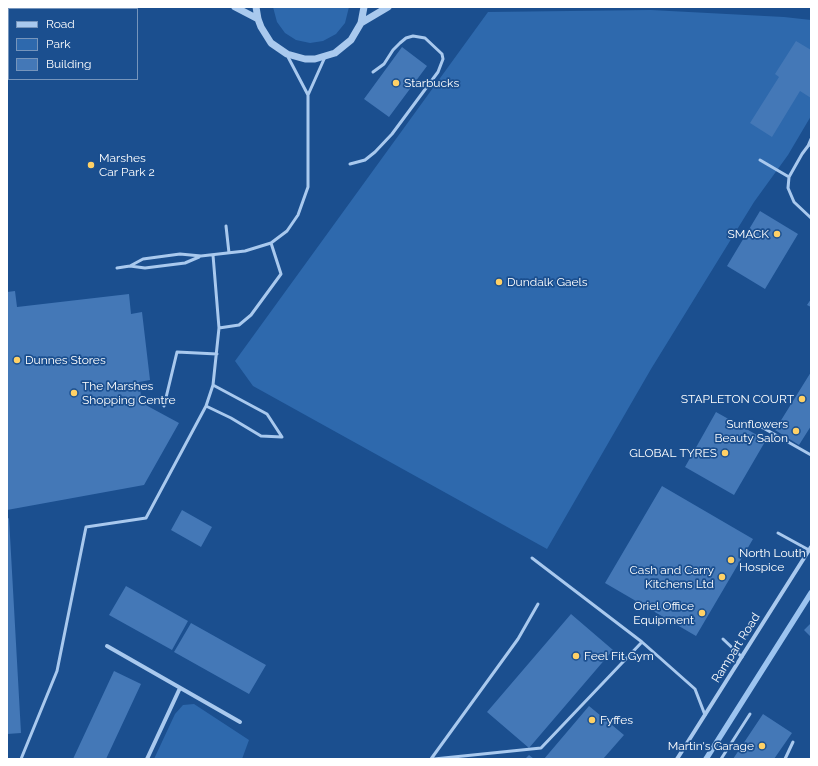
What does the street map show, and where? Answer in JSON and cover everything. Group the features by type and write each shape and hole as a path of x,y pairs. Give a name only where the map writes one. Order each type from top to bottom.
{"street":[{"path":"235,7 258,19"},
{"path":"256,7 258,19 267,38 287,54 305,59 325,57 339,51 352,40 361,23 364,7"},
{"path":"361,23 388,7"},
{"name":"Rampart Road","path":"676,759 810,550"},
{"path":"107,646 240,722"},
{"path":"147,759 180,688"}],"lane":[{"path":"350,164 365,160 392,134 438,72 443,59 442,54 425,38 413,36 406,38 393,50 384,64 373,72"},
{"path":"287,54 308,95"},
{"path":"130,266 143,259 180,254 201,256 245,251 271,243 287,231 298,215 308,187 308,95 325,57"},
{"path":"811,139 809,145 789,177 788,188 794,202 811,218"},
{"path":"760,160 789,177"},
{"path":"226,226 229,253"},
{"path":"219,328 239,325 251,315 282,274 271,243"},
{"path":"21,759 57,671 86,527 146,518 206,406 213,385 219,328 213,255"},
{"path":"117,268 130,266 145,268 185,263 201,256"},
{"path":"164,406 177,352 217,354"},
{"path":"206,406 231,418 261,436 282,437 267,414 213,385"},
{"path":"758,425 811,455"},
{"path":"778,533 810,550"},
{"path":"532,558 642,642 695,689 705,715"},
{"path":"431,759 518,639 538,604"},
{"path":"723,639 742,657"},
{"path":"434,759 541,748 642,642"},
{"path":"721,759 750,714"},
{"path":"785,759 793,742"}],"green space":[{"path":"273,7 349,7 345,23 336,34 323,41 310,43 296,40 285,33 277,22"},
{"name":"Dundalk Gaels","path":"651,10 784,17 811,20 811,116 788,155 754,202 651,369 547,549 253,386 235,361 488,12"},
{"path":"194,704 249,740 242,759 154,759 175,714 183,705"}],"building":[{"path":"796,41 811,50 811,98 800,91 772,137 750,123 779,77 775,74"},
{"name":"Starbucks","path":"402,47 427,66 389,117 364,99"},
{"path":"760,211 798,234 765,289 727,266"},
{"name":"The Marshes Shopping Centre","path":"15,291 17,307 129,294 131,314 142,312 150,380 139,382 142,403 179,423 144,485 7,510 7,292"},
{"path":"811,299 811,307 807,305"},
{"name":"STAPLETON COURT","path":"811,372 811,426 799,445 775,430"},
{"name":"GLOBAL TYRES","path":"716,412 766,440 734,495 685,467"},
{"path":"662,486 753,539 696,636 605,583"},
{"path":"182,510 212,527 201,547 171,530"},
{"path":"9,518 21,733 7,734 7,519"},
{"path":"126,586 188,621 172,650 109,615"},
{"path":"571,614 613,650 529,748 487,712"},
{"path":"191,623 266,665 249,694 174,652"},
{"path":"811,623 811,637 804,630"},
{"path":"114,671 141,684 106,759 73,759"},
{"name":"Fyffes","path":"589,706 624,735 603,759 544,759"},
{"name":"Martin's Garage","path":"763,714 792,733 774,759 733,759"},
{"path":"529,755 534,759 525,759"}],"waterway":[{"path":"706,759 811,593"}],"place":[{"name":"Starbucks","path":"396,83"},
{"name":"Marshes Car Park 2","path":"91,165"},
{"name":"SMACK","path":"777,234"},
{"name":"Dundalk Gaels","path":"499,282"},
{"name":"Dunnes Stores","path":"17,360"},
{"name":"The Marshes Shopping Centre","path":"74,393"},
{"name":"STAPLETON COURT","path":"802,399"},
{"name":"Sunflowers Beauty Salon","path":"796,431"},
{"name":"GLOBAL TYRES","path":"725,453"},
{"name":"North Louth Hospice","path":"731,560"},
{"name":"Cash and Carry Kitchens Ltd","path":"722,577"},
{"name":"Oriel Office Equipment","path":"702,613"},
{"name":"Feel Fit Gym","path":"576,656"},
{"name":"Fyffes","path":"592,720"},
{"name":"Martin's Garage","path":"762,746"}]}
